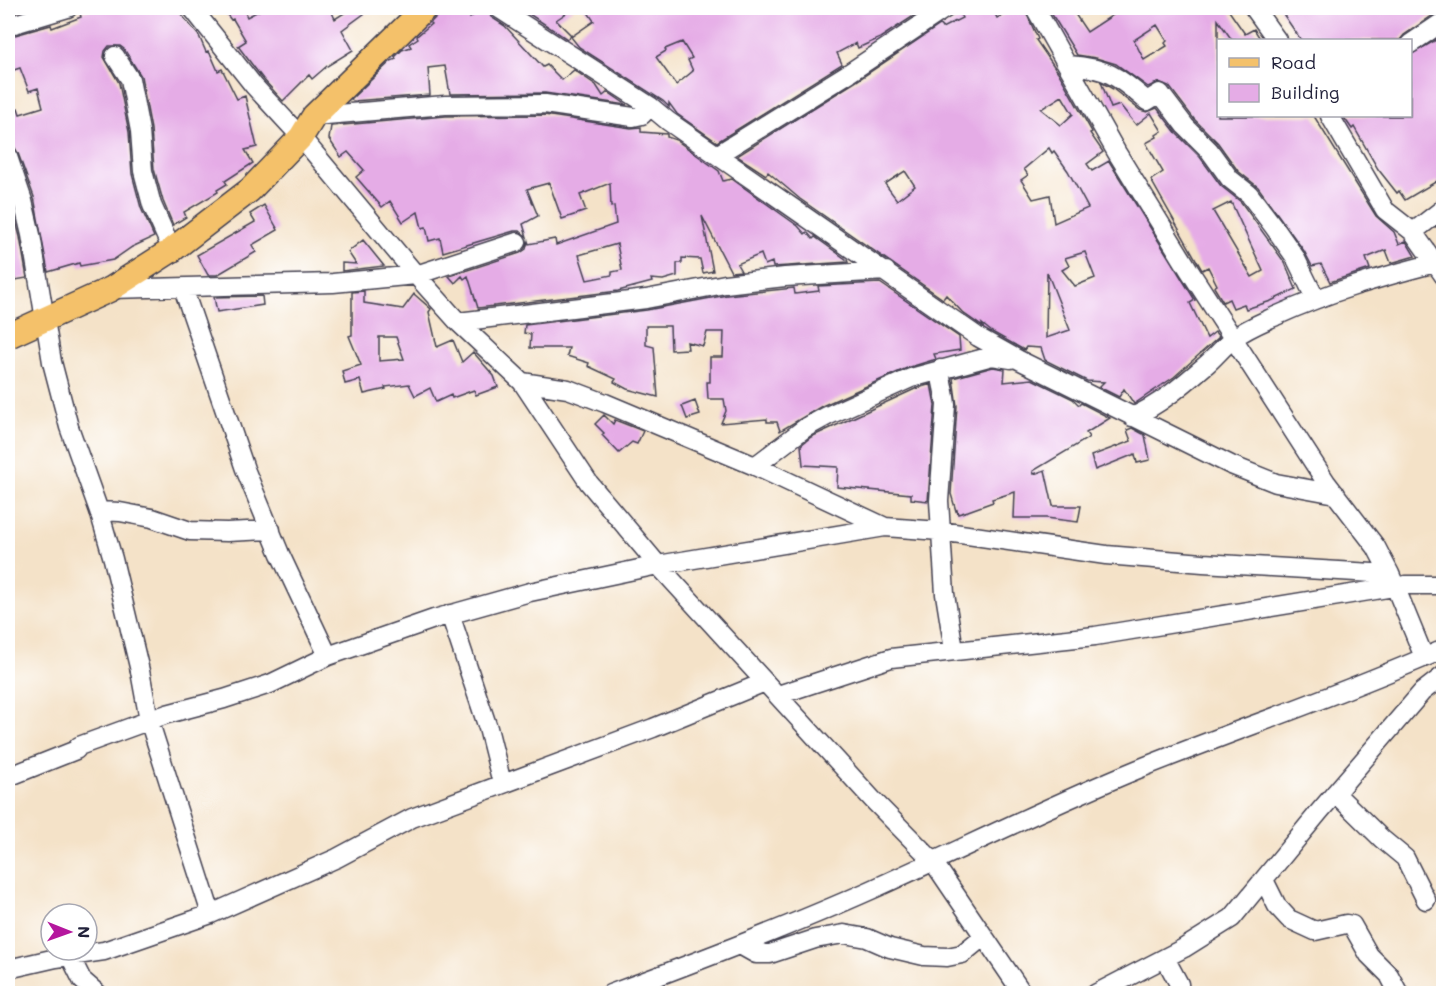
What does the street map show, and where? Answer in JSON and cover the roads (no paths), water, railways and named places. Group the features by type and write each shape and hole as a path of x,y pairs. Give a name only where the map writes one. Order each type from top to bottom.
{"main road":[{"path":"8,336 111,289 172,250 250,190 301,137 314,116 424,8"}],"street":[{"path":"8,26 68,8"},
{"path":"192,8 254,86 301,137 416,275 458,322 522,382 589,483 658,565 873,800 932,860 1023,993"},
{"path":"498,8 650,106 668,121 978,337 1019,360 1231,465 1276,483 1336,494"},
{"path":"717,155 849,73 946,8"},
{"path":"1035,8 1069,64 1117,153 1189,270 1336,494 1376,547 1434,653 1443,674 1422,692 1232,918 1166,958 1095,993"},
{"path":"1254,8 1276,39"},
{"path":"1412,42 1442,11"},
{"path":"115,56 130,79 139,121 143,171 153,205 172,250"},
{"path":"1069,64 1103,69 1126,82 1147,100 1160,93 1185,126 1209,150 1230,180 1249,194 1274,226 1295,257 1315,298"},
{"path":"314,116 445,105 545,104 633,117 642,115 650,106"},
{"path":"1132,417 1162,400 1234,339 1258,324 1315,298 1386,276 1439,270 1413,232 1385,210 1331,117"},
{"path":"8,157 23,201 52,362 69,428 99,511 140,671 149,720 211,914"},
{"path":"1413,232 1443,207"},
{"path":"111,289 333,282 416,275 517,242"},
{"path":"458,322 646,299 725,284 785,277 886,271"},
{"path":"183,288 245,469 280,554 328,656"},
{"path":"755,466 805,428 911,378 992,356 1019,360"},
{"path":"940,369 946,405 939,501 940,531 945,594 954,650"},
{"path":"522,382 568,389 605,403 755,466 885,527"},
{"path":"99,511 152,518 190,531 272,530"},
{"path":"8,777 149,720 270,684 328,656 450,614 530,592 658,565 885,527 940,531 1107,555 1393,581 1406,585 1443,585"},
{"path":"778,695 891,658 1095,636 1197,621 1340,595 1393,581"},
{"path":"450,614 488,728 502,783"},
{"path":"610,993 644,988 872,889 1136,770 1434,653"},
{"path":"99,952 211,914 337,858 412,818 653,728 765,682"},
{"path":"1335,793 1405,858 1426,900"},
{"path":"1264,880 1277,906 1289,919 1315,931 1346,924 1352,925 1368,955 1389,975 1399,993"},
{"path":"740,945 756,954 770,954 815,939 844,934 867,938 890,948 924,956 947,957 962,954 984,936"},
{"path":"1166,958 1179,984 1180,993"},
{"path":"8,969 41,962"},
{"path":"73,962 82,980 98,993"}]}
